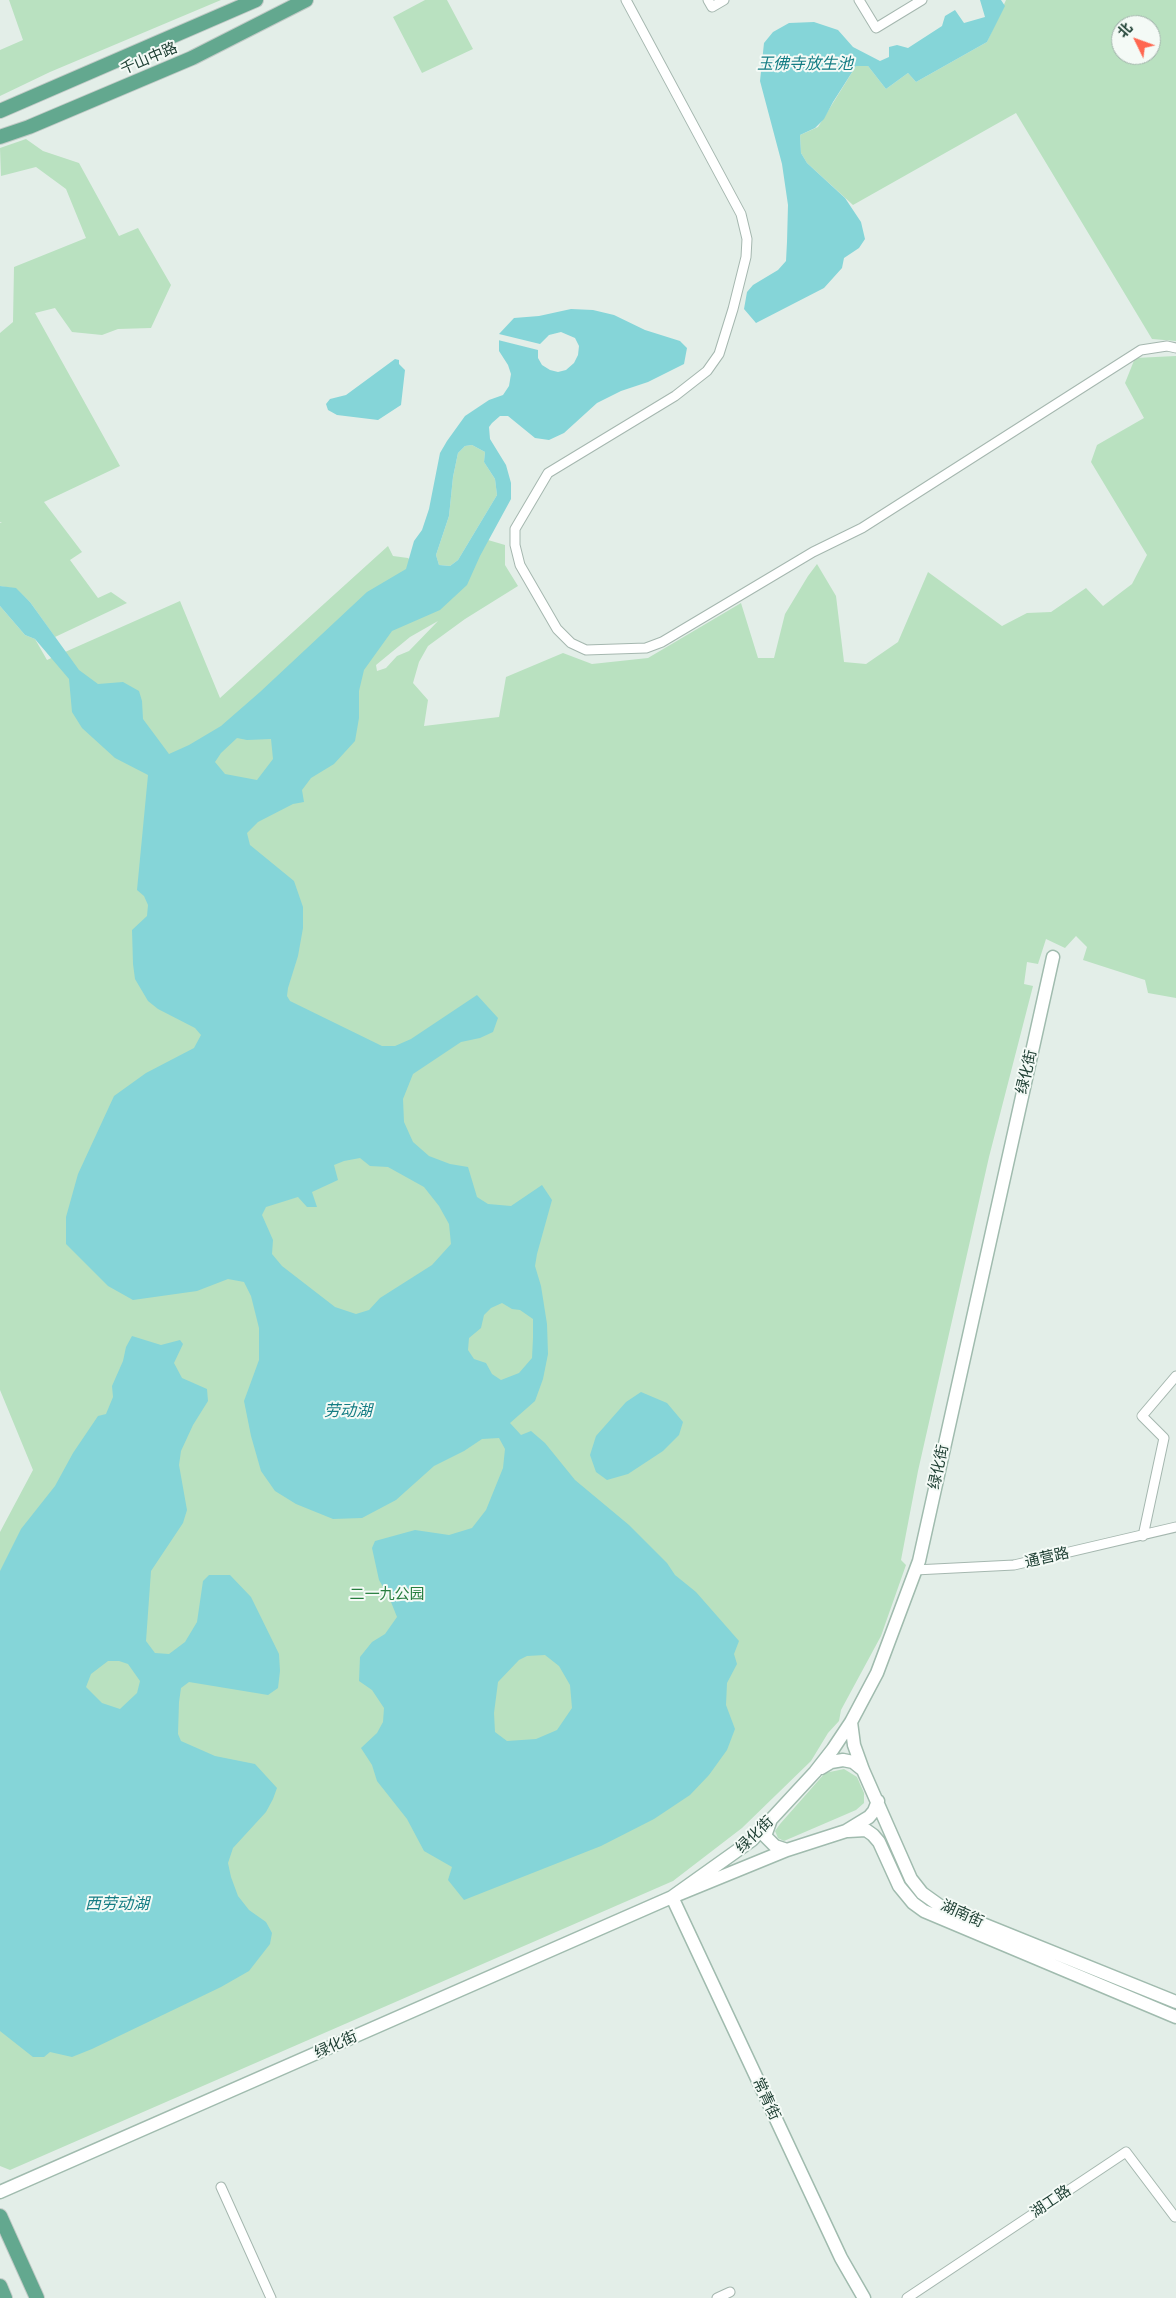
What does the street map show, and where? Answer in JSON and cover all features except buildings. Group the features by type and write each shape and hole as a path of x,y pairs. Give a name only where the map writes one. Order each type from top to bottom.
{"main road":[{"name":"千山中路","path":"0,111 256,0"},
{"name":"千山中路","path":"0,137 30,127 192,58 306,0"},
{"name":"绿化街","path":"672,1897 732,1856 770,1822 816,1772 834,1750 877,1673 915,1570 1053,956"},
{"name":"湖南街","path":"851,1722 854,1745 864,1770 910,1879 922,1892 943,1908 1176,2002"},
{"path":"816,1772 831,1762 843,1760 853,1762 864,1770"},
{"name":"绿化街","path":"0,2192 672,1897 787,1850 846,1831 869,1817 874,1812 878,1801"},
{"path":"770,1822 765,1836 775,1846 787,1850"},
{"name":"湖南街","path":"846,1831 866,1830 873,1835 879,1842 899,1886 924,1912 1176,2017"},
{"name":"常青街","path":"672,1897 837,2249 864,2298"},
{"path":"0,2216 37,2298"},
{"path":"0,2286 5,2298"}],"street":[{"path":"626,0 741,214 747,239 746,257 722,348 707,371 675,396 548,473 514,529 515,545 520,565 557,629 571,642 586,650 646,648 662,642 813,552 862,528 1141,350 1167,346 1176,348"},
{"path":"708,0 712,7 724,0"},
{"path":"859,0 876,28 922,0"},
{"path":"1143,1536 1164,1438 1142,1416 1176,1376"},
{"name":"通营路","path":"915,1570 1014,1565 1176,1528"},
{"name":"湖工路","path":"907,2298 1126,2152 1176,2217"},
{"path":"221,2187 271,2298"},
{"path":"717,2298 730,2292"}],"green space":[{"path":"9,0 221,0 50,72 0,96 0,50 23,40"},
{"path":"425,0 447,0 473,49 422,73 393,17"},
{"path":"1006,0 1176,0 1176,341 1152,339 1016,113 853,205 807,163 801,153 800,135 818,127 856,66 868,66 886,89 908,73 916,82 987,42"},
{"path":"26,139 43,151 79,163 119,236 138,228 171,285 151,328 118,329 102,335 72,332 55,308 35,313 120,466 44,502 82,552 70,560 98,598 111,592 127,603 55,637 30,602 16,589 0,586 0,523 2,522 0,522 0,333 13,322 14,267 86,238 66,189 36,167 1,176 0,148"},
{"name":"二一九公园","path":"1176,356 1176,998 1148,993 1145,980 1083,960 1087,947 1076,936 1065,948 1046,939 1038,964 1027,962 1024,984 1033,986 989,1157 918,1471 901,1560 906,1565 881,1636 841,1710 839,1721 828,1733 811,1761 742,1828 673,1881 10,2170 0,2166 0,1532 33,1470 0,1390 0,606 25,635 35,639 47,660 180,601 220,698 388,546 393,556 408,558 452,598 488,540 505,545 505,565 518,586 465,619 428,646 419,662 413,683 428,700 424,726 499,717 506,677 563,653 592,664 648,658 741,603 758,658 774,658 785,614 817,564 836,596 844,662 866,664 898,642 928,572 1002,626 1027,613 1051,612 1086,588 1103,606 1132,584 1147,555 1091,462 1097,445 1144,418 1125,383 1135,358","holes":["438,621 409,651 397,656 386,668 377,671 376,665 410,637"]},
{"path":"472,445 485,452 484,462 495,479 497,495 458,560 450,566 439,565 436,555 449,516 453,477 458,453 465,446"},
{"path":"844,1769 857,1777 864,1793 864,1803 856,1810 784,1841 778,1838 775,1831 780,1824 825,1773"}],"water":[{"name":"玉佛寺放生池","path":"980,0 1001,0 1005,6 987,42 916,82 908,73 886,89 868,66 856,66 824,119 815,128 800,135 801,153 807,163 845,198 861,222 865,239 859,248 844,258 842,268 824,288 756,323 744,309 747,292 753,285 778,270 786,261 787,242 788,205 782,164 760,81 764,43 773,32 789,23 814,22 838,30 853,47 880,61 889,57 889,47 897,45 908,48 942,26 945,16 955,10 964,23 985,17"},
{"name":"劳动湖","path":"571,309 593,310 614,315 645,330 680,341 687,348 684,364 648,382 621,391 597,403 564,433 549,440 535,438 508,416 500,416 492,423 489,427 490,439 506,465 511,483 511,499 480,556 467,585 440,610 392,631 364,670 359,691 359,718 355,741 334,764 311,778 302,790 304,802 293,804 258,822 247,833 250,845 294,881 303,907 303,928 298,956 288,988 287,996 290,1001 382,1046 395,1046 411,1039 477,995 498,1018 493,1032 480,1038 461,1042 413,1074 403,1099 404,1122 413,1142 429,1156 450,1164 468,1167 477,1197 488,1204 511,1206 542,1185 552,1200 535,1266 541,1286 547,1324 548,1354 543,1379 535,1401 510,1423 521,1435 531,1431 545,1443 575,1480 629,1525 667,1563 675,1575 696,1592 739,1641 734,1654 737,1664 727,1683 726,1705 735,1729 727,1750 709,1775 690,1795 654,1819 601,1846 464,1900 448,1880 452,1867 424,1851 407,1819 377,1781 372,1765 361,1748 377,1733 383,1722 384,1708 372,1690 359,1681 360,1657 372,1642 385,1634 397,1617 389,1597 379,1580 372,1548 375,1541 415,1530 449,1535 472,1528 486,1510 503,1468 505,1449 499,1438 482,1439 464,1451 434,1466 396,1500 362,1518 333,1519 296,1504 275,1491 261,1471 251,1436 244,1401 259,1360 259,1328 251,1296 244,1282 228,1279 197,1291 133,1300 108,1286 66,1244 66,1217 78,1174 114,1096 146,1073 194,1048 201,1035 195,1028 158,1009 148,1001 135,979 132,930 147,916 148,905 144,896 137,890 148,775 115,758 82,728 72,712 69,679 35,639 25,635 0,606 0,586 16,588 30,602 79,670 98,684 123,682 139,691 142,701 143,719 169,754 189,745 221,726 367,592 406,569 414,541 422,530 429,509 440,453 465,416 489,400 503,395 509,386 511,374 508,365 499,351 499,334 514,318 539,316","holes":["472,445 485,452 484,462 495,479 497,495 458,560 450,566 439,565 436,555 449,516 453,477 458,453 465,446","237,738 247,740 271,739 273,759 257,780 225,774 215,762 221,753","360,1158 370,1166 388,1167 424,1187 439,1206 449,1224 451,1244 432,1265 380,1298 369,1310 356,1314 335,1307 282,1266 272,1254 273,1240 262,1215 266,1207 298,1197 307,1207 317,1207 312,1192 338,1180 334,1165","502,1303 512,1309 520,1310 533,1319 532,1358 519,1373 501,1380 492,1374 486,1363 474,1359 468,1350 469,1338 481,1328 484,1315 491,1308","545,1655 559,1666 570,1685 572,1708 557,1730 536,1739 507,1741 495,1732 494,1713 498,1682 519,1660 527,1656"]},
{"path":"395,359 399,360 399,364 405,370 401,405 378,420 337,415 328,410 326,404 330,399 346,395"},
{"name":"西劳动湖","path":"132,1336 161,1345 180,1340 183,1344 174,1363 182,1378 207,1389 208,1401 193,1425 181,1451 179,1465 187,1510 183,1523 151,1571 146,1641 155,1653 169,1654 185,1642 197,1622 203,1581 209,1575 230,1575 251,1597 279,1654 278,1688 268,1695 189,1682 181,1688 178,1734 181,1741 215,1756 255,1764 277,1788 266,1812 233,1848 228,1863 238,1896 249,1910 266,1922 272,1933 270,1944 249,1971 221,1987 72,2057 50,2052 44,2057 33,2057 0,2031 0,1571 21,1529 55,1486 73,1453 98,1416 106,1414 113,1397 112,1386 123,1361 126,1347","holes":["108,1661 119,1661 128,1664 140,1681 137,1693 120,1709 102,1703 86,1687 91,1674"]},
{"path":"641,1392 667,1403 683,1422 679,1435 663,1451 628,1474 607,1480 596,1472 590,1455 596,1436 626,1402"}],"pier":[{"path":"561,332 575,338 579,346 578,355 574,363 566,370 558,372 542,365 538,358 538,350 498,340 499,334 540,344 549,335"}]}
